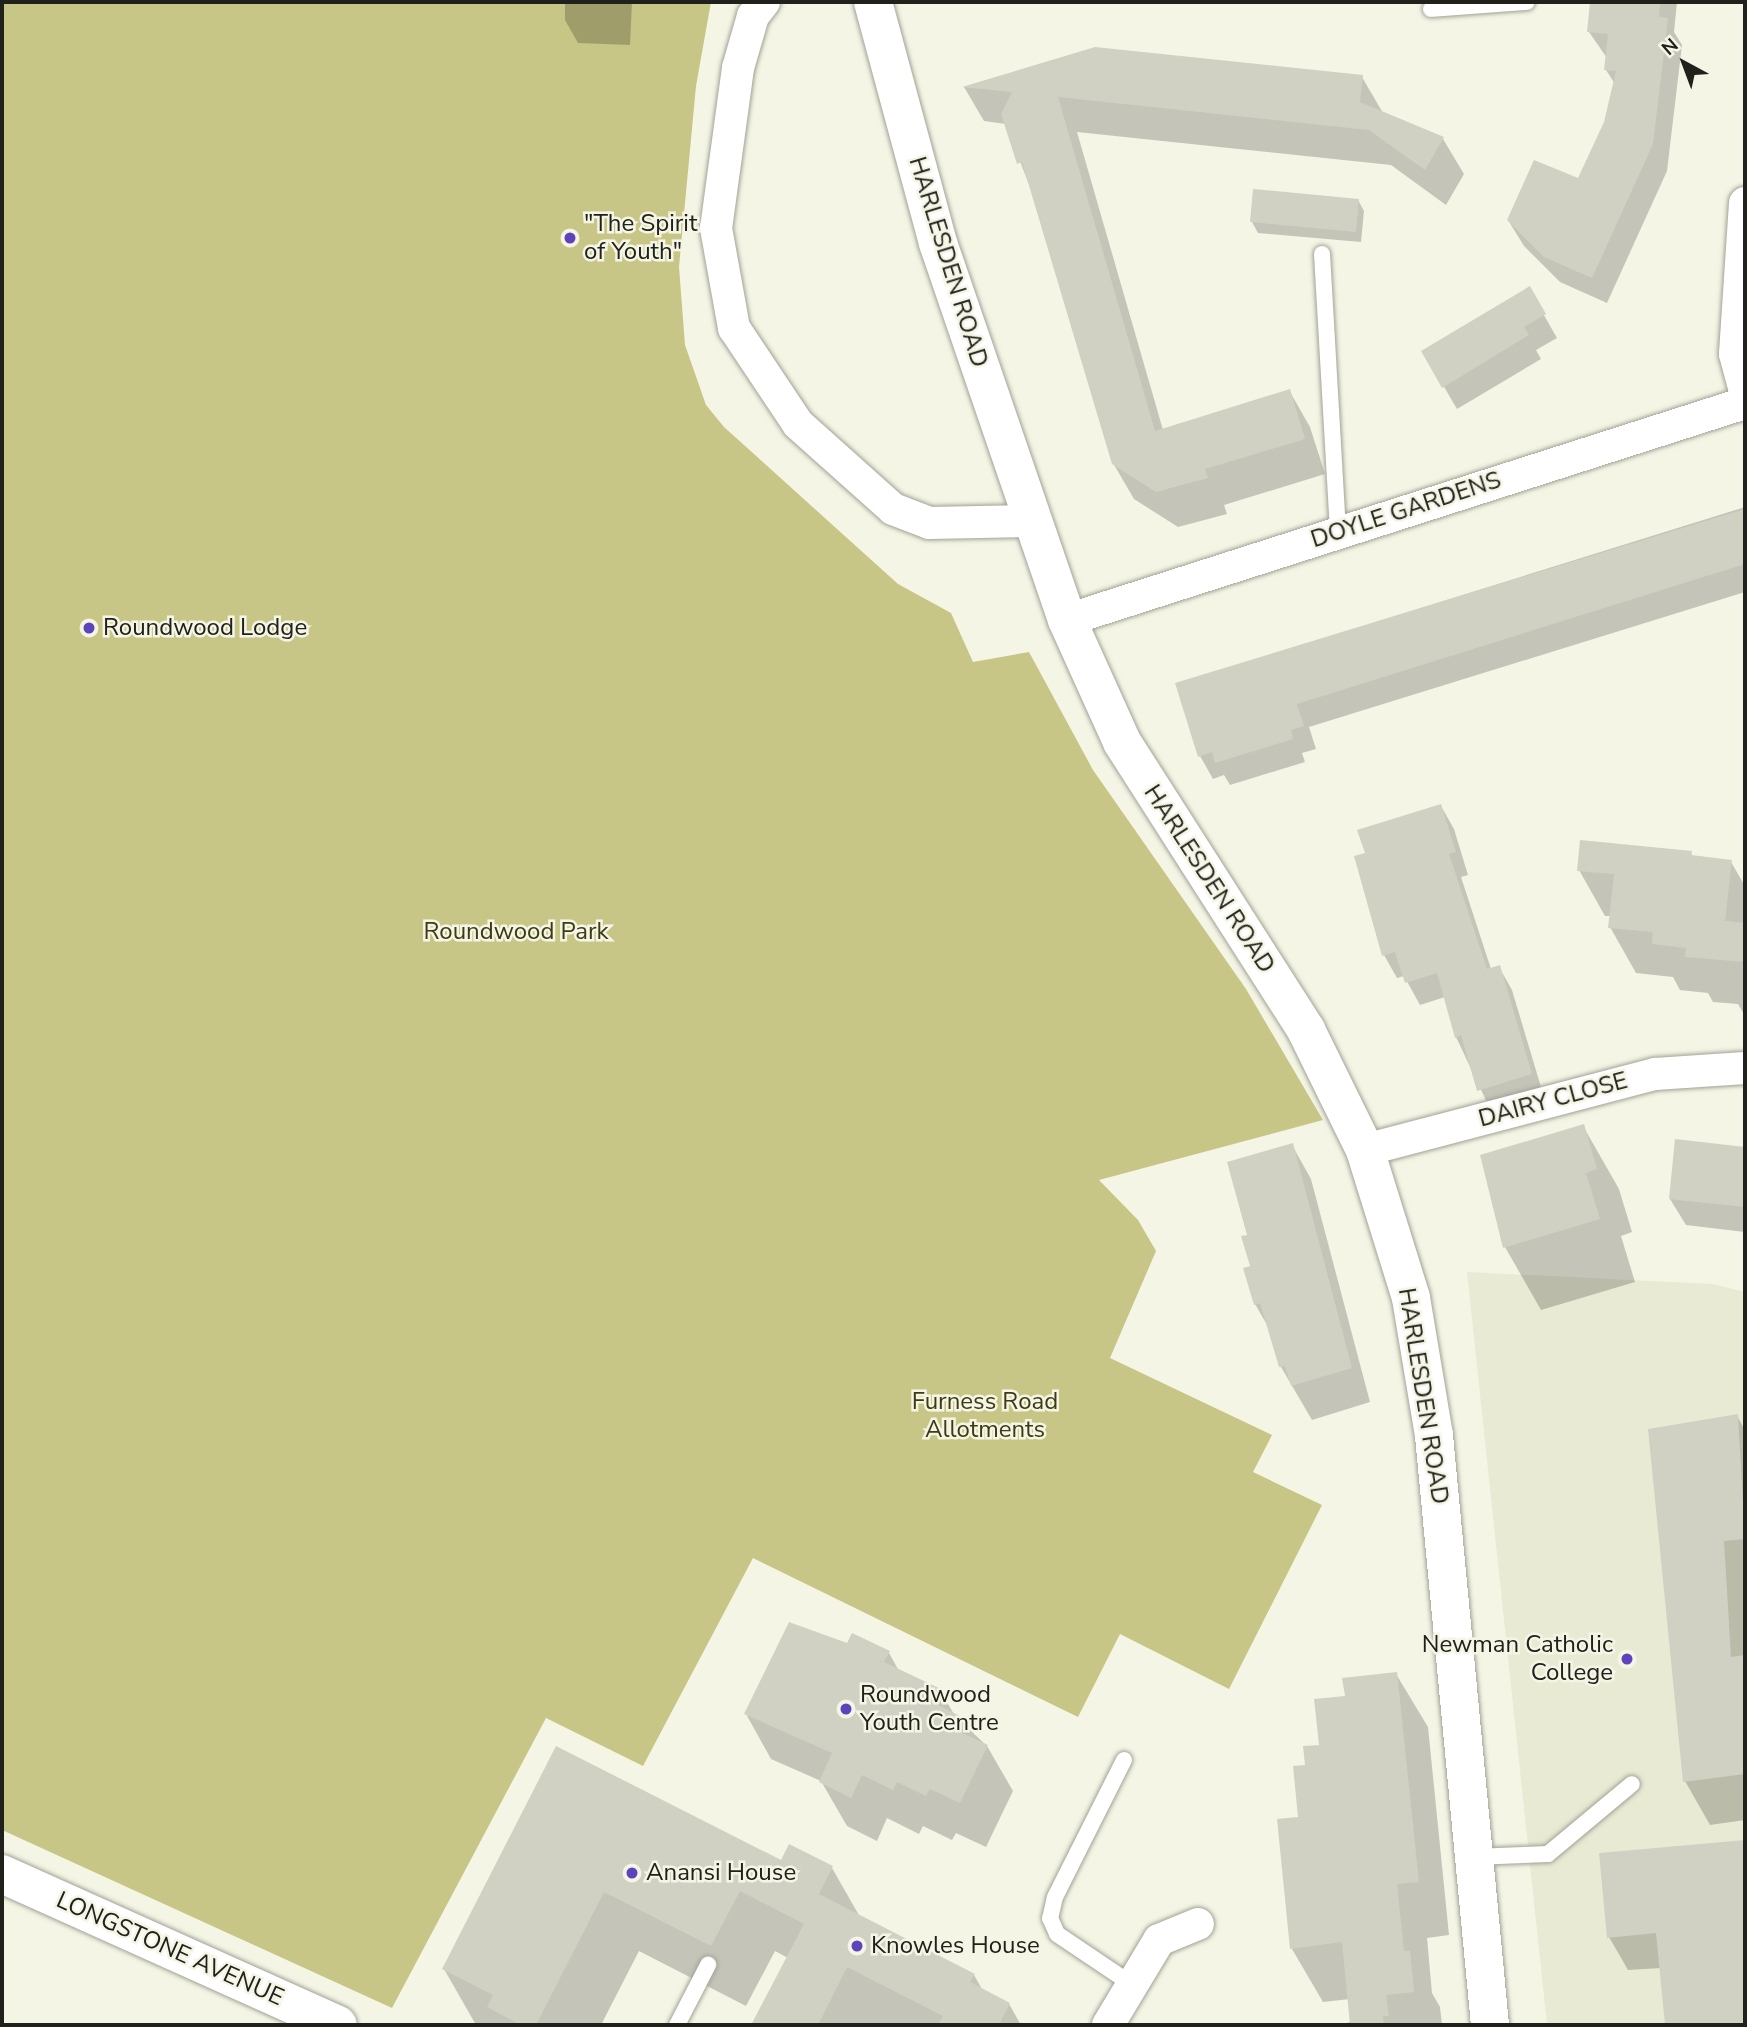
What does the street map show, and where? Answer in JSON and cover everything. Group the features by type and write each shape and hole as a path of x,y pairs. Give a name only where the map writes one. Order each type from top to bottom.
{"street":[{"path":"764,2 752,16 738,68 716,228 734,328 798,425 893,509 929,523 1030,521"},
{"name":"HARLESDEN ROAD","path":"873,2 938,243 1030,521 1067,620 1122,742 1306,1030 1365,1150 1410,1298 1434,1436 1490,2025"},
{"path":"1745,203 1735,354 1745,391"},
{"name":"DOYLE GARDENS","path":"1067,620 1338,531 1745,403"},
{"name":"DAIRY CLOSE","path":"1365,1150 1655,1074 1745,1068"},
{"name":"LONGSTONE AVENUE","path":"2,1874 338,2025"},
{"path":"1108,2025 1130,1983 1159,1940 1198,1924"}],"lane":[{"path":"1431,9 1527,2"},
{"path":"1322,254 1338,531"},
{"path":"1124,1760 1055,1897 1050,1918 1057,1934 1130,1983"},
{"path":"1474,1857 1548,1854 1632,1784"},
{"path":"677,2025 708,1965"}],"shaded area":[{"name":"Newman Catholic College","path":"1467,1272 1713,1284 1745,1292 1745,2025 1547,2025"}],"green space":[{"name":"Roundwood Park","path":"2,2 711,2 696,86 679,267 685,345 706,405 724,427 898,584 951,613 973,662 1029,652 1093,770 1246,989 1323,1120 1099,1180 1138,1220 1156,1251 1110,1358 1272,1435 1253,1472 1322,1505 1229,1689 1120,1634 1078,1717 753,1558 643,1766 546,1718 392,2008 2,1830"}],"building":[{"path":"1590,2 1660,2 1659,17 1668,18 1653,144 1592,278 1544,257 1507,220 1534,160 1578,178 1604,122 1616,71 1604,70 1608,34 1587,32"},
{"path":"1095,47 1363,75 1360,102 1444,137 1425,170 1369,130 1058,97 1155,431 1290,389 1305,439 1205,469 1208,478 1156,492 1112,464 1022,162 1017,164 1001,114 1012,92 962,87"},
{"path":"1253,189 1359,199 1356,232 1250,222"},
{"path":"1530,286 1546,314 1524,327 1529,335 1442,388 1421,351"},
{"path":"1745,509 1745,564 1297,704 1304,726 1291,730 1293,739 1215,763 1212,752 1198,757 1175,683"},
{"path":"1441,804 1456,852 1449,854 1487,969 1500,965 1532,1074 1477,1091 1461,1035 1455,1038 1437,973 1405,983 1395,952 1382,956 1354,856 1365,853 1357,830"},
{"path":"1580,840 1692,851 1691,855 1732,860 1725,921 1745,923 1745,962 1685,957 1686,948 1652,944 1653,932 1608,928 1614,874 1577,871"},
{"path":"1584,1124 1597,1169 1586,1173 1600,1219 1503,1248 1480,1155"},
{"path":"1675,1139 1745,1147 1745,1207 1669,1199"},
{"path":"1293,1143 1352,1368 1291,1386 1285,1366 1279,1367 1260,1303 1254,1305 1243,1268 1250,1266 1241,1236 1247,1235 1227,1162"},
{"path":"1738,1414 1745,1539 1724,1541 1731,1657 1745,1655 1745,1774 1683,1782 1648,1429"},
{"name":"Roundwood Youth Centre","path":"789,1622 847,1643 852,1633 890,1651 884,1662 943,1690 936,1704 966,1719 960,1732 988,1745 960,1803 930,1789 926,1796 897,1782 893,1790 862,1775 851,1798 819,1782 832,1753 744,1714"},
{"path":"1397,1672 1419,1882 1397,1884 1404,1951 1410,1951 1414,1992 1386,1995 1389,2016 1383,2016 1384,2025 1350,2025 1342,1942 1290,1949 1277,1819 1298,1817 1293,1766 1305,1765 1303,1746 1319,1745 1314,1699 1345,1696 1342,1678"},
{"name":"Anansi House","path":"556,1746 781,1860 789,1844 833,1866 819,1894 975,1974 970,1982 1010,2003 999,2025 938,2025 943,2016 847,1967 818,2025 751,2025 804,1924 740,1891 711,1946 604,1892 536,2025 521,2025 487,2007 493,1995 442,1969"},
{"path":"1745,1840 1745,2025 1665,2025 1656,1933 1607,1938 1599,1853"}],"place":[{"name":"\"The Spirit of Youth\"","path":"570,238"},
{"name":"Roundwood Lodge","path":"89,628"},
{"name":"Newman Catholic College","path":"1627,1659"},
{"name":"Roundwood Youth Centre","path":"846,1709"},
{"name":"Anansi House","path":"632,1873"},
{"name":"Knowles House","path":"857,1946"}],"park label":[{"name":"Furness Road Allotments","path":"985,1416"}]}
